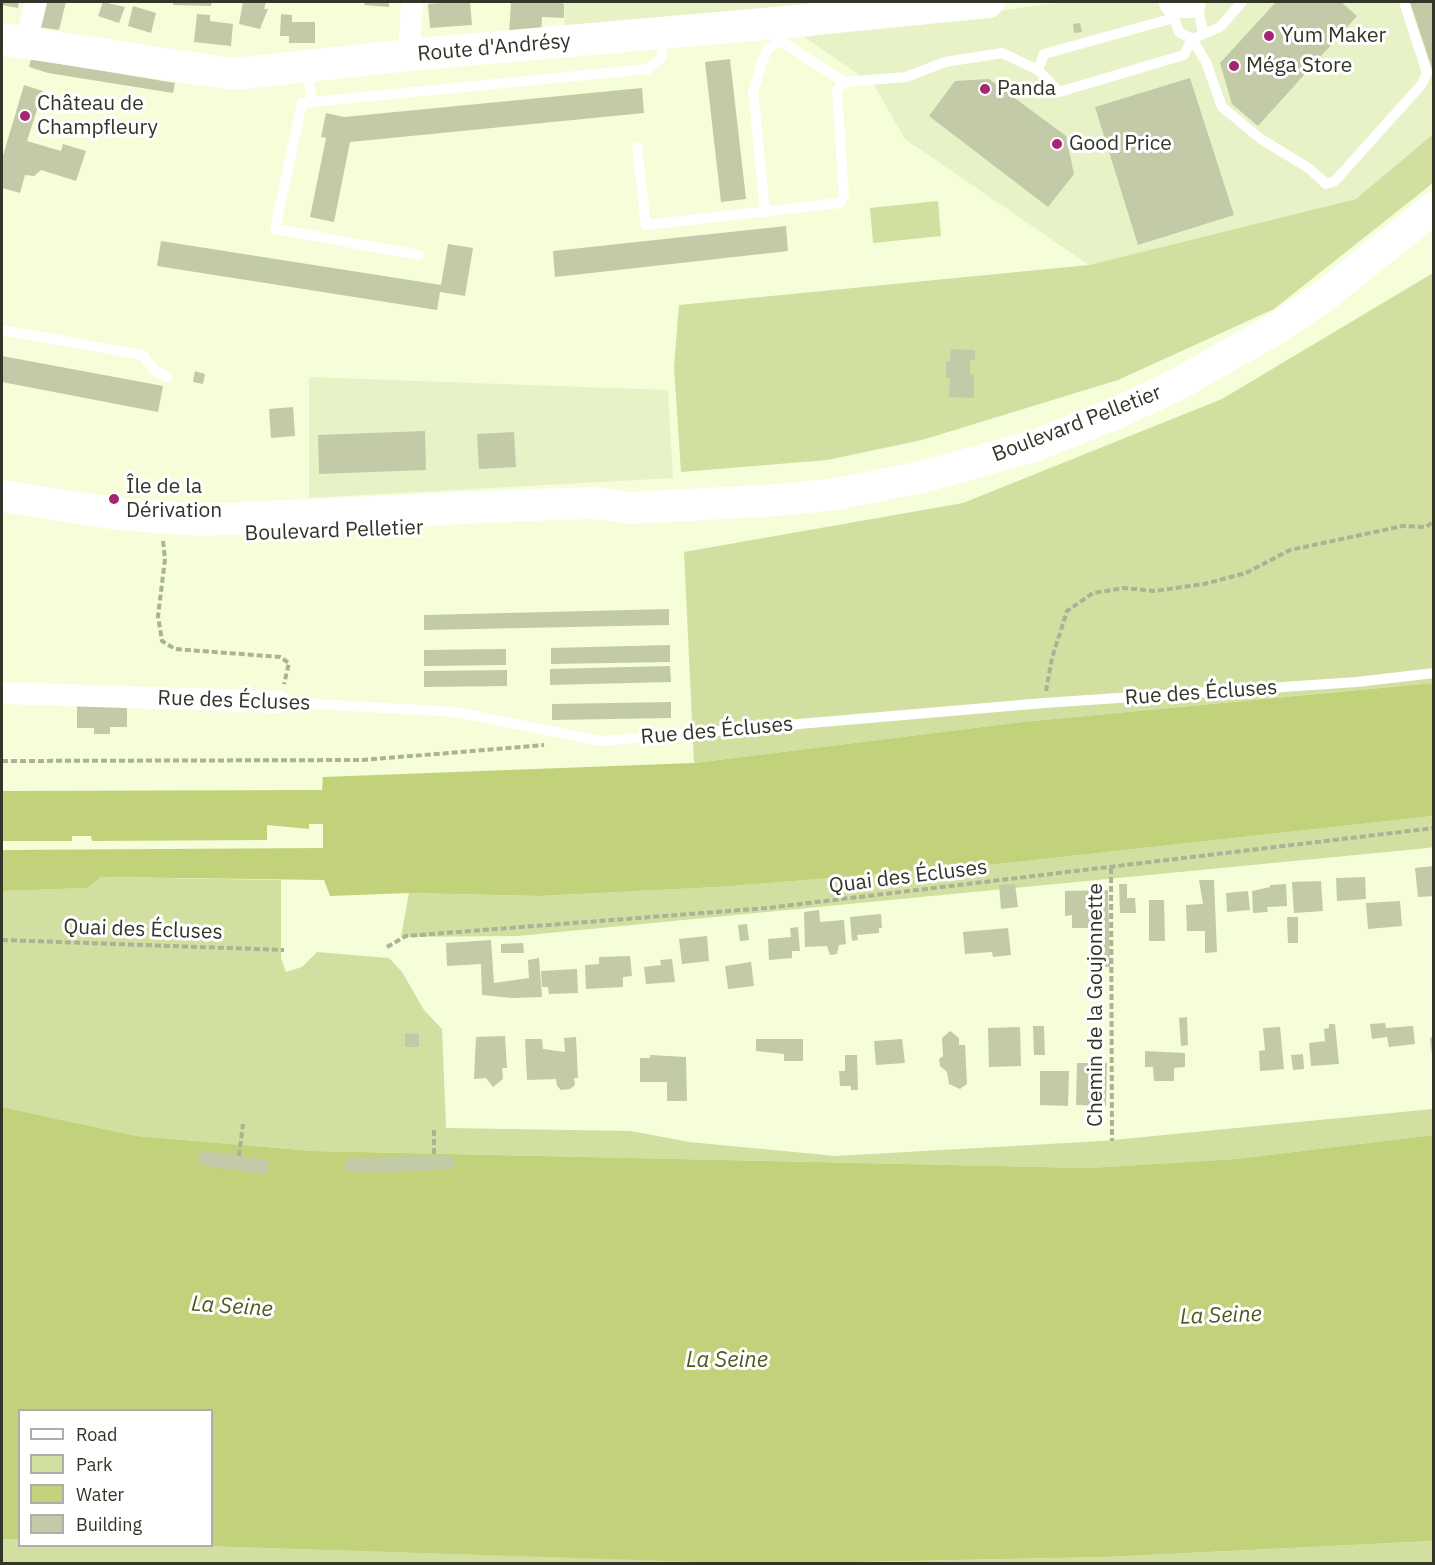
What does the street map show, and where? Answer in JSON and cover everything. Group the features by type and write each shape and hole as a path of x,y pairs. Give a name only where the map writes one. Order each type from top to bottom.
{"main road":[{"name":"Route d'Andrésy","path":"14,41 225,74 409,55 665,33 777,32 988,2"},
{"name":"Boulevard Pelletier","path":"2,496 107,513 200,520 593,503 631,508 779,500 836,494 922,477 1034,446 1148,399 1277,328 1324,296 1434,208"},
{"name":"Boulevard Pelletier","path":"2,506 163,531 221,535 530,524 595,518 631,508"}],"street":[{"path":"14,41 36,2"},
{"path":"409,55 412,2"},
{"name":"Rue des Écluses","path":"2,693 280,702"}],"lane":[{"path":"1197,2 1203,33"},
{"path":"765,212 753,91 766,51 777,32 844,82 906,77 945,62 1002,53 1038,70 1059,92 1184,55 1192,39 1220,27 1242,2"},
{"path":"1038,70 1044,54 1179,6 1179,32 1192,39 1206,62 1222,108 1261,139 1310,169 1326,184 1335,181 1422,84 1426,73 1404,2"},
{"path":"419,255 275,229 302,103 648,69 661,58 665,33"},
{"path":"307,67 312,102"},
{"path":"637,147 646,225 840,203 844,196 837,90 844,82"},
{"path":"2,330 143,355 154,370 167,376"},
{"name":"Rue des Écluses","path":"280,702 455,712 601,741 1044,703 1357,682 1434,673"}],"path":[{"path":"1044,703 1052,658 1067,611 1093,593 1124,588 1154,591 1204,584 1246,573 1290,550 1403,526 1426,527 1434,521"},
{"path":"163,531 165,559 158,616 162,641 175,649 280,657 289,663 280,702"},
{"path":"2,761 363,760 554,744"},
{"name":"Quai des Écluses","path":"387,946 406,936 767,908 1434,828"},
{"name":"Chemin de la Goujonnette","path":"1111,868 1112,1142"},
{"name":"Quai des Écluses","path":"2,940 284,950"},
{"path":"239,1156 243,1124"},
{"path":"434,1130 434,1155"}],"shaded area":[{"path":"559,2 857,2 565,30 564,4"},
{"path":"1064,2 1433,2 1433,134 1356,199 1089,265 905,139 874,85 804,37"},
{"path":"309,377 668,390 673,478 309,498"}],"green space":[{"path":"1433,134 1433,183 1274,309 1118,380 922,440 827,460 681,472 674,367 679,305 1089,265 1356,199"},
{"path":"938,201 941,236 873,243 870,208"},
{"path":"1433,273 1433,683 1022,722 694,763 684,552 963,503 1222,399"},
{"path":"1433,816 1433,847 1428,848 518,936 401,937 409,893 539,896 718,887 971,867"},
{"path":"101,877 281,880 281,958 286,972 302,967 317,952 389,958 402,972 424,1010 442,1029 446,1128 631,1131 689,1142 836,1156 1102,1141 1433,1109 1433,1135 1236,1159 1088,1168 313,1151 137,1136 2,1107 2,891 88,888"},
{"path":"2,1539 18,1539 18,1547 213,1546 734,1563 2,1564"},
{"path":"1434,1541 1433,1564 757,1564 1107,1557"}],"water":[{"path":"1433,683 1433,816 971,867 718,887 539,896 410,893 330,896 324,880 101,877 88,888 2,891 2,850 323,848 323,824 309,824 309,829 267,825 267,840 92,841 91,836 72,836 72,841 2,841 2,791 322,790 323,777 694,763 1022,722"},
{"name":"La Seine","path":"2,1107 137,1136 313,1151 1088,1168 1236,1159 1433,1135 1433,1541 1107,1557 757,1564 213,1546 213,1409 18,1409 18,1539 2,1539"}],"building":[{"path":"2,2 19,2 18,8 2,5"},
{"path":"44,2 66,2 59,30 39,27"},
{"path":"103,2 125,7 119,23 98,16"},
{"path":"173,2 212,2 211,6 173,5"},
{"path":"243,2 266,2 264,9 268,9 260,29 239,24"},
{"path":"365,2 389,2 389,7 364,5"},
{"path":"470,2 472,25 430,28 428,4"},
{"path":"511,2 559,2 564,4 564,18 542,17 541,35 509,33"},
{"path":"1276,2 1341,2 1357,16 1258,126 1232,104 1220,63"},
{"path":"1410,2 1434,2 1434,71 1433,71"},
{"path":"133,6 156,13 151,33 128,26"},
{"path":"197,14 210,15 210,21 233,24 231,46 194,42"},
{"path":"281,14 292,15 292,22 315,22 315,43 289,43 289,36 280,36"},
{"path":"1080,23 1082,32 1074,33 1073,24"},
{"path":"31,59 175,83 173,93 48,73 29,67"},
{"path":"730,59 746,199 721,202 705,62"},
{"path":"1190,78 1234,215 1138,245 1095,107"},
{"path":"989,79 1066,136 1074,174 1048,207 929,116 955,81"},
{"name":"Château de Champfleury","path":"24,85 43,91 27,141 61,151 63,144 86,151 76,181 41,170 34,176 25,175 20,193 2,188 2,159"},
{"path":"642,88 644,113 350,142 334,222 310,217 326,138 321,137 326,113 344,117"},
{"path":"786,226 788,251 555,277 553,251"},
{"path":"161,241 441,285 448,244 473,248 465,296 440,292 437,310 157,266"},
{"path":"951,349 975,350 975,359 970,361 970,374 974,376 974,398 949,397 950,378 946,378 946,362 950,361"},
{"path":"2,356 163,386 158,412 2,382"},
{"path":"195,371 205,374 203,384 193,382"},
{"path":"293,407 295,436 271,438 269,409"},
{"path":"425,431 426,470 319,474 318,435"},
{"path":"514,432 516,467 479,469 477,434"},
{"path":"669,609 669,625 424,630 424,615"},
{"path":"670,645 670,662 551,664 551,648"},
{"path":"506,649 506,665 424,666 424,650"},
{"path":"670,666 671,682 550,685 550,669"},
{"path":"507,670 507,686 424,687 424,671"},
{"path":"671,702 671,718 552,720 552,704"},
{"path":"77,705 127,705 127,727 110,727 110,734 94,734 94,728 77,728"},
{"path":"1434,866 1434,896 1418,897 1415,868"},
{"path":"1365,877 1366,899 1337,901 1336,878"},
{"path":"1199,880 1214,880 1217,952 1205,953 1205,931 1187,931 1186,905 1203,904"},
{"path":"1321,881 1323,911 1294,913 1292,882"},
{"path":"1015,884 1018,907 1001,909 999,885"},
{"path":"1119,884 1127,884 1127,898 1135,898 1136,913 1120,913"},
{"path":"1286,884 1287,906 1267,907 1268,912 1253,913 1252,891 1270,887 1270,885"},
{"path":"1108,890 1110,967 1100,967 1099,928 1072,928 1072,915 1065,916 1065,891"},
{"path":"1248,891 1250,910 1227,912 1226,893"},
{"path":"1149,900 1164,900 1165,941 1149,941"},
{"path":"1400,901 1402,926 1368,929 1366,903"},
{"path":"819,910 820,922 844,920 846,944 839,945 837,954 830,955 827,946 805,947 804,912"},
{"path":"881,914 882,928 879,928 879,933 857,935 858,940 852,941 850,917"},
{"path":"1287,917 1298,917 1298,943 1288,943"},
{"path":"747,924 749,940 740,941 738,925"},
{"path":"798,927 800,951 792,951 792,958 769,960 768,939 791,937 790,928"},
{"path":"1008,928 1011,955 993,957 992,952 965,954 963,932"},
{"path":"707,936 709,961 682,964 679,939"},
{"path":"491,940 494,983 529,978 528,960 539,958 542,997 513,998 482,995 481,964 447,966 446,943"},
{"path":"523,943 524,953 501,953 501,944"},
{"path":"630,956 632,976 623,977 623,987 586,989 585,965 599,964 599,957"},
{"path":"672,959 675,982 646,984 644,967 661,965 660,960"},
{"path":"751,962 754,986 728,989 725,966"},
{"path":"577,969 578,993 549,994 548,987 542,987 541,971"},
{"path":"1187,1017 1188,1045 1181,1046 1179,1018"},
{"path":"1385,1023 1386,1028 1413,1026 1415,1044 1389,1047 1387,1037 1372,1039 1370,1024"},
{"path":"1329,1024 1335,1024 1339,1064 1311,1066 1309,1043 1325,1041 1324,1029 1329,1028"},
{"path":"1033,1026 1044,1026 1045,1055 1034,1055"},
{"path":"1020,1027 1021,1066 989,1067 988,1028"},
{"path":"1280,1027 1284,1069 1260,1071 1259,1051 1265,1050 1263,1028"},
{"path":"950,1031 959,1038 959,1045 965,1045 967,1084 960,1089 949,1084 947,1072 940,1066 939,1059 943,1056 942,1038"},
{"path":"405,1033 419,1034 419,1047 405,1047"},
{"path":"505,1036 507,1068 502,1068 503,1079 493,1087 486,1078 474,1079 476,1037"},
{"path":"576,1037 578,1078 574,1078 575,1085 570,1089 561,1090 557,1086 556,1079 527,1080 525,1039 542,1039 543,1049 565,1052 564,1038"},
{"path":"1434,1037 1434,1055 1432,1055 1430,1038"},
{"path":"756,1039 803,1039 803,1061 784,1061 784,1054 756,1051"},
{"path":"902,1039 905,1063 876,1065 874,1041"},
{"path":"1145,1051 1185,1053 1185,1067 1174,1068 1174,1081 1154,1081 1153,1067 1145,1067"},
{"path":"1303,1054 1304,1069 1293,1070 1291,1055"},
{"path":"650,1055 686,1057 687,1101 667,1101 667,1082 640,1082 640,1058 650,1058"},
{"path":"845,1055 857,1055 858,1090 851,1090 851,1086 840,1086 839,1071 845,1071"},
{"path":"1077,1063 1107,1063 1106,1106 1076,1105"},
{"path":"1040,1071 1069,1071 1068,1106 1040,1105"},
{"path":"201,1150 269,1160 267,1175 198,1165"},
{"path":"450,1155 455,1164 450,1170 347,1172 344,1168 347,1158"}],"place":[{"name":"Yum Maker","path":"1269,36"},
{"name":"Méga Store","path":"1234,66"},
{"name":"Panda","path":"985,89"},
{"name":"Château de Champfleury","path":"25,116"},
{"name":"Good Price","path":"1057,144"},
{"name":"Île de la Dérivation","path":"114,499"}]}
